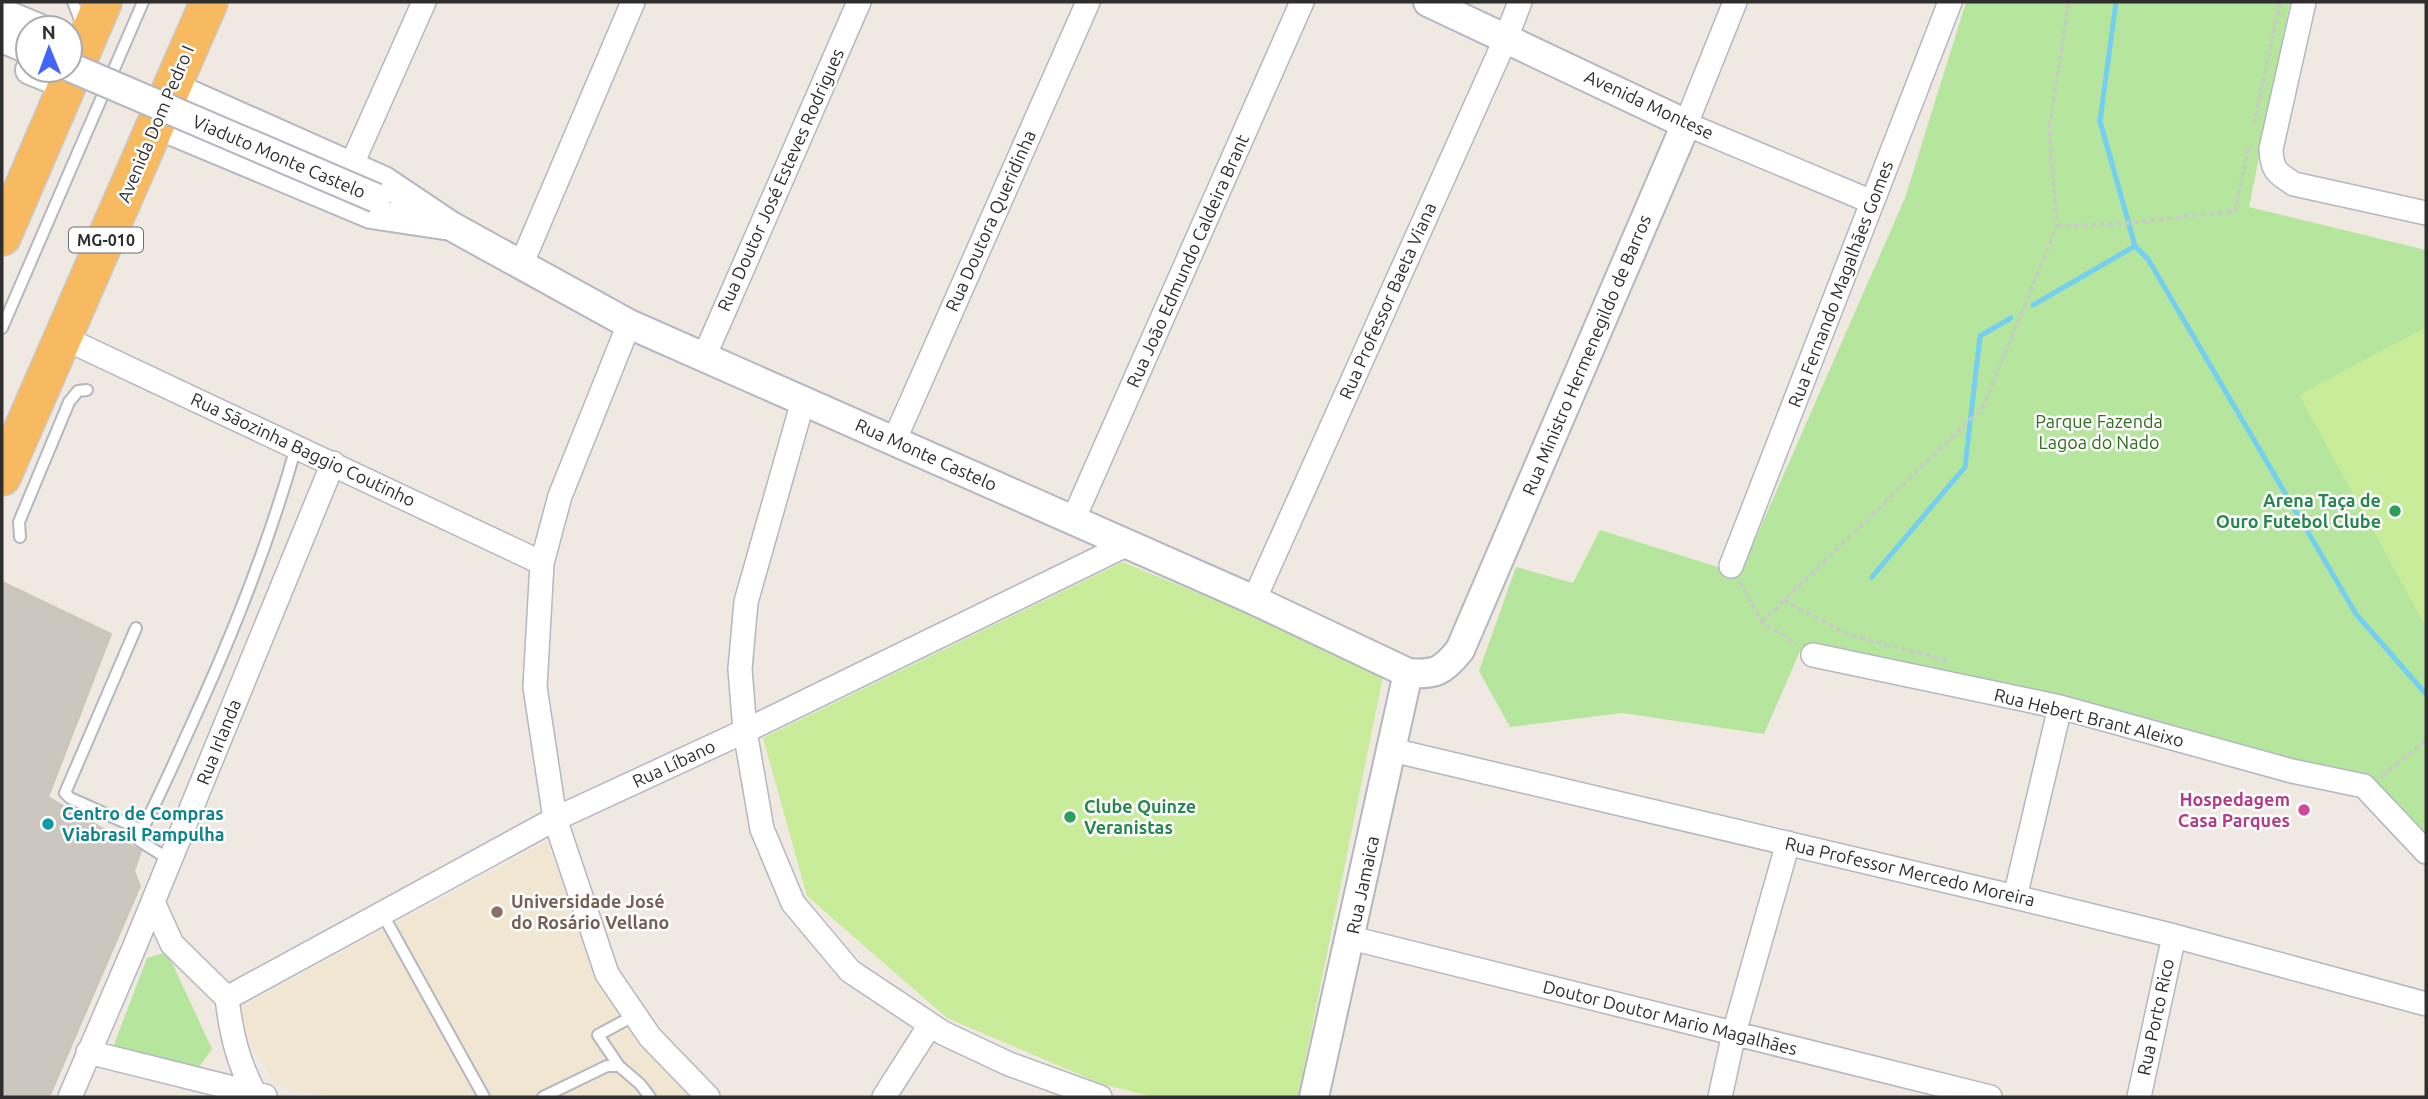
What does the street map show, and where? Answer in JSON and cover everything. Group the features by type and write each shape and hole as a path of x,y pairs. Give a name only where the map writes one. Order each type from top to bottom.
{"highway":[{"path":"84,40 103,2"},
{"name":"Avenida Dom Pedro I","path":"2,477 209,2"},
{"path":"2,237 65,84"}],"street":[{"path":"351,166 424,2"},
{"path":"521,265 633,2"},
{"name":"Rua Doutor José Esteves Rodrigues","path":"704,357 859,2"},
{"name":"Rua Doutora Queridinha","path":"894,441 1087,2"},
{"name":"Rua João Edmundo Caldeira Brant","path":"1073,520 1302,2"},
{"name":"Avenida Montese","path":"1428,2 1686,124 1872,202"},
{"name":"Rua Professor Baeta Viana","path":"1254,600 1507,38 1520,2"},
{"name":"Rua Ministro Hermenegildo de Barros","path":"1408,673 1429,675 1446,667 1460,650 1686,124 1735,2"},
{"name":"Rua Fernando Magalhães Gomes","path":"1731,566 1950,2"},
{"path":"2304,2 2271,149 2272,162 2277,173 2294,184 2426,213"},
{"name":"Viaduto Monte Castelo","path":"84,60 376,198 450,226"},
{"name":"Rua Monte Castelo","path":"173,87 384,181 450,226 629,324 1254,600 1408,673"},
{"name":"Rua Monte Castelo","path":"156,124 370,214 450,226"},
{"path":"629,324 560,496 542,563 535,687 555,819 607,974 650,1037 708,1097"},
{"name":"Rua Sãozinha Baggio Coutinho","path":"64,338 542,563"},
{"path":"803,401 746,602 740,669 745,731 762,829 793,903 850,971 943,1034 1009,1065 1100,1097"},
{"name":"Rua Irlanda","path":"70,1097 333,463"},
{"name":"Rua Líbano","path":"227,998 555,819 745,731 1128,544"},
{"name":"Rua Hebert Brant Aleixo","path":"1813,655 2060,707 2292,771 2364,786 2426,852"},
{"name":"Rua Jamaica","path":"1314,1097 1408,673"},
{"path":"2015,897 2060,707"},
{"name":"Rua Professor Mercedo Moreira","path":"1392,750 2174,936 2426,1004"},
{"path":"1720,1097 1734,1033 1788,843"},
{"path":"153,902 172,944 227,998 231,1032 244,1074 261,1096"},
{"name":"Rua Porto Rico","path":"2140,1097 2174,936"},
{"name":"Doutor Doutor Mario Magalhães","path":"1351,938 1990,1097"},
{"path":"884,1097 930,1025"},
{"path":"88,1052 261,1096"}],"lane":[{"path":"2,328 143,2"},
{"path":"20,537 19,523 69,402 79,391 87,390"},
{"path":"170,860 140,841 142,830 219,665 265,549 296,447"},
{"path":"136,628 65,793 69,798 142,830"},
{"path":"382,913 484,1097"},
{"path":"635,1015 598,1035 620,1066 650,1097"},
{"path":"543,1097 607,1066 620,1066"}],"path":[{"path":"1762,622 1983,407 2057,226 2049,128 2069,2"},
{"path":"2057,226 2118,224 2235,211 2280,2"},
{"path":"1731,566 1762,622 1813,655"}],"shaded area":[{"name":"Universidade José do Rosário Vellano","path":"546,842 607,981 693,1097 326,1097 275,1084 232,1012"}],"green space":[{"name":"Parque Fazenda Lagoa do Nado","path":"1966,2 2290,2 2249,207 2426,250 2426,837 2364,779 2062,701 1800,651 1764,734 1622,713 1510,727 1479,671 1516,567 1573,583 1600,530 1740,574 1905,198"},
{"name":"Arena Taça de Ouro Futebol Clube","path":"2426,327 2426,627 2299,395"},
{"name":"Clube Quinze Veranistas","path":"1123,562 1384,671 1298,1097 1153,1097 1102,1084 947,1018 807,896 763,738"},
{"path":"167,952 212,1049 194,1074 110,1055 147,958"}],"building":[{"name":"Centro de Compras Viabrasil Pampulha","path":"2,582 111,634 48,797 141,851 134,871 140,886 49,1097 2,1097"}],"waterway":[{"path":"2116,2 2100,121 2135,246 2148,259 2356,614 2426,694"},
{"path":"2033,305 2135,246"},
{"path":"1872,577 1965,467 1980,336 2011,318"}],"place":[{"name":"Arena Taça de Ouro Futebol Clube","path":"2395,511"},
{"name":"Hospedagem Casa Parques","path":"2304,810"},
{"name":"Clube Quinze Veranistas","path":"1070,817"},
{"name":"Centro de Compras Viabrasil Pampulha","path":"48,824"},
{"name":"Universidade José do Rosário Vellano","path":"497,912"}]}
